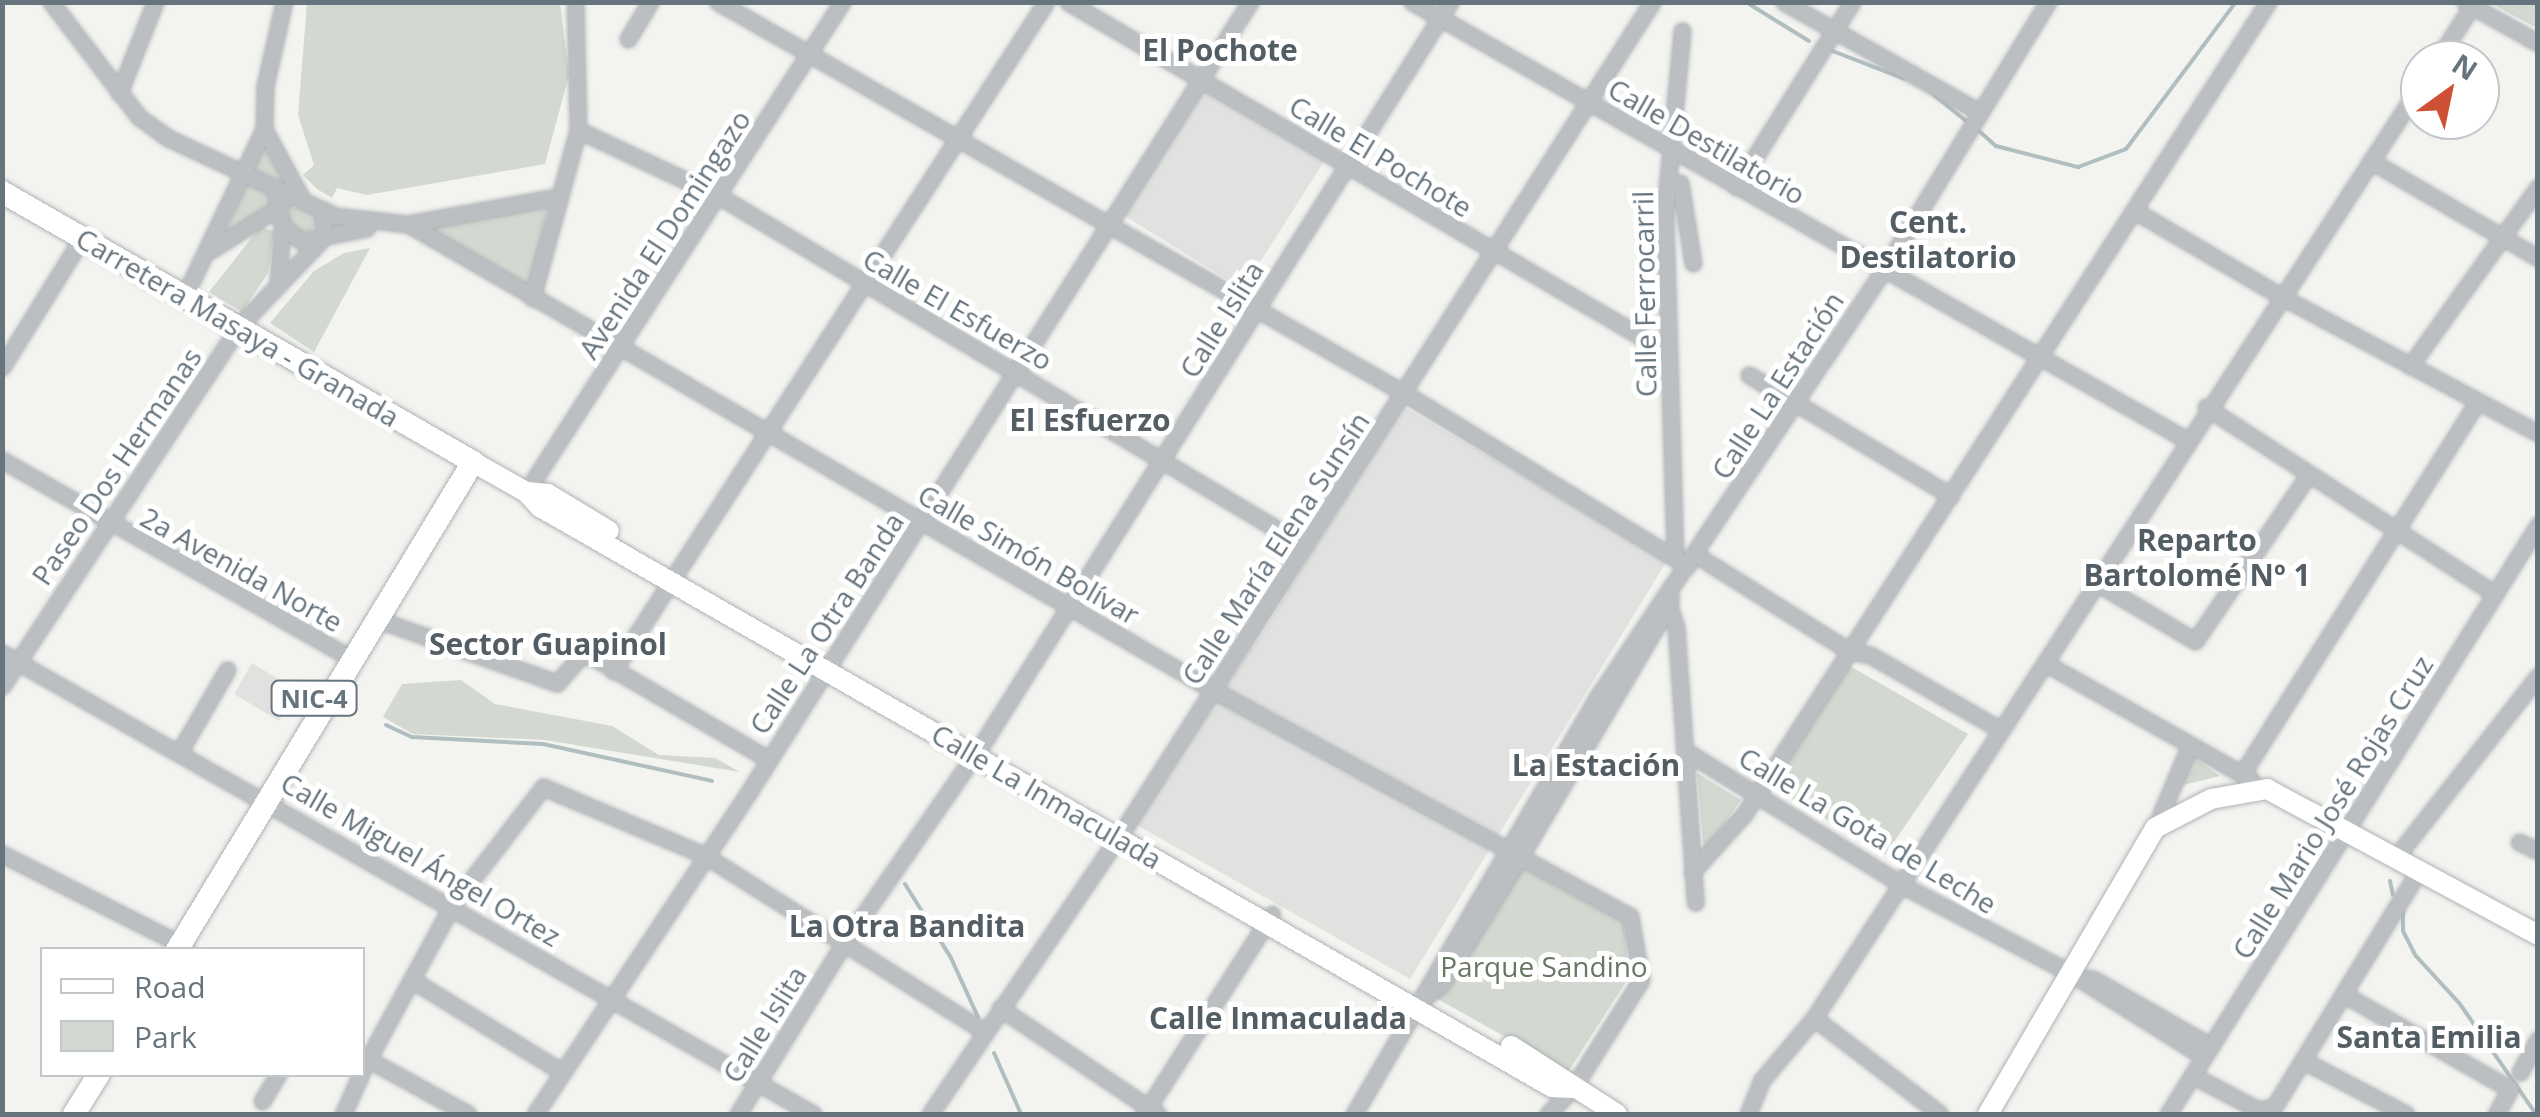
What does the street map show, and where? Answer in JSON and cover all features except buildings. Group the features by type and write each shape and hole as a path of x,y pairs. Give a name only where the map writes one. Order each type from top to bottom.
{"highway":[{"name":"Carretera Masaya - Granada","path":"2,192 466,458"},
{"name":"NIC-4","path":"175,947 466,458"},
{"name":"NIC-4","path":"348,657 379,620 394,579"},
{"path":"59,1114 82,1077"},
{"path":"74,1114 97,1077"}],"main road":[{"name":"Calle La Inmaculada","path":"466,458 526,492 548,494 674,575 827,664 1269,918 1424,1001 1500,1047 1567,1101 1618,1114"},
{"path":"1988,1114 2074,976 2154,828 2212,799 2267,789 2538,935"}],"street":[{"path":"50,2 119,93 168,138 324,210 380,224 408,224 556,196"},
{"path":"119,93 155,2"},
{"path":"185,295 211,250 264,130 265,86 284,2"},
{"path":"532,298 556,196 578,130 574,2"},
{"path":"628,38 650,2"},
{"path":"718,2 1848,652 1870,655 2001,730"},
{"name":"Avenida El Domingazo","path":"526,492 842,2"},
{"path":"613,670 770,434 1046,2"},
{"name":"Calle El Pochote","path":"1068,2 1668,353"},
{"name":"Calle La Otra Banda","path":"534,1114 752,787 1250,2"},
{"name":"Calle Destilatorio","path":"1412,2 1668,144 2037,359 2081,376 2185,440"},
{"name":"Calle Islita","path":"738,1114 846,940 978,751 1450,2"},
{"name":"Calle María Elena Sunsín","path":"930,1114 1122,832 1652,2"},
{"path":"1784,2 1978,113"},
{"path":"1736,187 1852,2"},
{"name":"Calle La Estación","path":"1354,1114 1424,1001 1430,979 1512,855 1686,559 1882,271 2048,2"},
{"path":"1692,872 1758,793 2268,2"},
{"path":"2448,40 2469,4 2538,43"},
{"name":"Calle Ferrocarril","path":"1682,31 1668,144 1666,211 1668,353 1686,559"},
{"path":"1748,1114 1760,1081 1814,1018 2206,407 2400,117"},
{"path":"264,130 302,200"},
{"name":"Calle El Esfuerzo","path":"578,130 718,196 1305,546"},
{"path":"1666,211 1692,159"},
{"path":"2371,162 2504,243 2538,258"},
{"path":"1680,183 1693,263"},
{"path":"274,187 285,251 277,284"},
{"path":"2410,366 2504,243 2538,187"},
{"path":"211,250 280,207 302,200"},
{"path":"322,239 324,210"},
{"path":"2135,211 2282,298 2538,432"},
{"path":"282,226 301,241 380,224"},
{"name":"Calle Simón Bolívar","path":"408,224 1214,690 1630,916 1640,980 1567,1101"},
{"path":"2,367 82,238"},
{"name":"Paseo Dos Hermanas","path":"2,686 106,522 239,326 322,239"},
{"path":"1749,376 1951,496"},
{"path":"2242,774 2478,401"},
{"path":"2206,407 2494,593"},
{"name":"2a Avenida Norte","path":"2,460 348,657"},
{"path":"2095,582 2196,641 2309,474"},
{"name":"Calle Mario José Rojas Cruz","path":"2168,1114 2538,525"},
{"path":"1666,597 1687,752 1695,902"},
{"path":"379,620 557,683 584,654 768,760"},
{"name":"Calle Miguel Ángel Ortez","path":"2,653 453,904 812,1114"},
{"path":"2045,663 2267,789"},
{"path":"180,751 227,670"},
{"path":"2396,857 2538,676"},
{"path":"2154,828 2189,747"},
{"name":"Calle La Gota de Leche","path":"1687,752 1902,885 2208,1051"},
{"path":"365,1062 453,904 543,786 704,855 846,940 984,1031"},
{"path":"2519,842 2538,852"},
{"path":"2,854 175,947"},
{"path":"2192,1075 2258,1110 2282,1111 2304,1061 2419,870"},
{"path":"1000,1008 1150,1112 1269,918"},
{"path":"412,980 562,1072"},
{"path":"2345,996 2510,1089 2496,1114"},
{"path":"1814,1018 1940,1114"},
{"path":"2520,1072 2538,1040"},
{"path":"2304,1061 2406,1114"},
{"path":"365,1066 468,1114"},
{"path":"262,1101 276,1077"},
{"path":"343,1114 358,1077"},
{"path":"1548,1114 1567,1101"}],"shaded area":[{"path":"1205,86 1325,160 1243,289 1123,215"},
{"path":"1402,406 1667,561 1410,979 1133,823 1271,620"},
{"path":"252,663 298,691 279,721 234,694"}],"green space":[{"path":"307,3 560,3 569,75 545,164 367,195 337,188 332,198 317,189 303,175 314,165 298,115"},
{"path":"2490,3 2537,3 2537,28"},
{"path":"260,141 287,182 285,185 251,172"},
{"path":"247,182 271,194 270,208 225,234"},
{"path":"302,206 312,210 316,220 312,230 302,234 292,230 288,220 292,210"},
{"path":"547,208 531,295 408,224"},
{"path":"260,227 274,231 268,273 242,312 209,292"},
{"path":"370,248 314,352 270,323 314,271 344,253"},
{"path":"1843,662 1968,734 1885,855 1768,784"},
{"path":"461,680 495,704 612,726 659,755 715,758 740,772 545,740 413,734 383,717 402,684"},
{"path":"2189,754 2220,776 2175,787"},
{"path":"1697,773 1741,800 1704,852"},
{"name":"Parque Sandino","path":"1516,863 1623,918 1629,977 1568,1072 1436,998"}],"waterway":[{"path":"1746,2 1809,41"},
{"path":"1978,130 1996,146 2078,167 2126,149 2236,2"},
{"path":"1830,50 1905,79"},
{"path":"1935,96 1970,124"},
{"path":"386,725 412,737 543,744 712,781"},
{"path":"2390,881 2393,895"},
{"path":"905,884 951,958 978,1017"},
{"path":"2403,910 2403,931 2416,956 2460,1004 2536,1114"},
{"path":"994,1053 1021,1114"}],"district":[{"name":"El Pochote","path":"1220,50"},
{"name":"Cent. Destilatorio","path":"1928,239"},
{"name":"El Esfuerzo","path":"1090,420"},
{"name":"Reparto Bartolomé Nº 1","path":"2197,557"},
{"name":"Sector Guapinol","path":"548,644"},
{"name":"La Estación","path":"1596,765"},
{"name":"La Otra Bandita","path":"907,926"},
{"name":"Calle Inmaculada","path":"1278,1018"},
{"name":"Santa Emilia","path":"2429,1037"}]}
